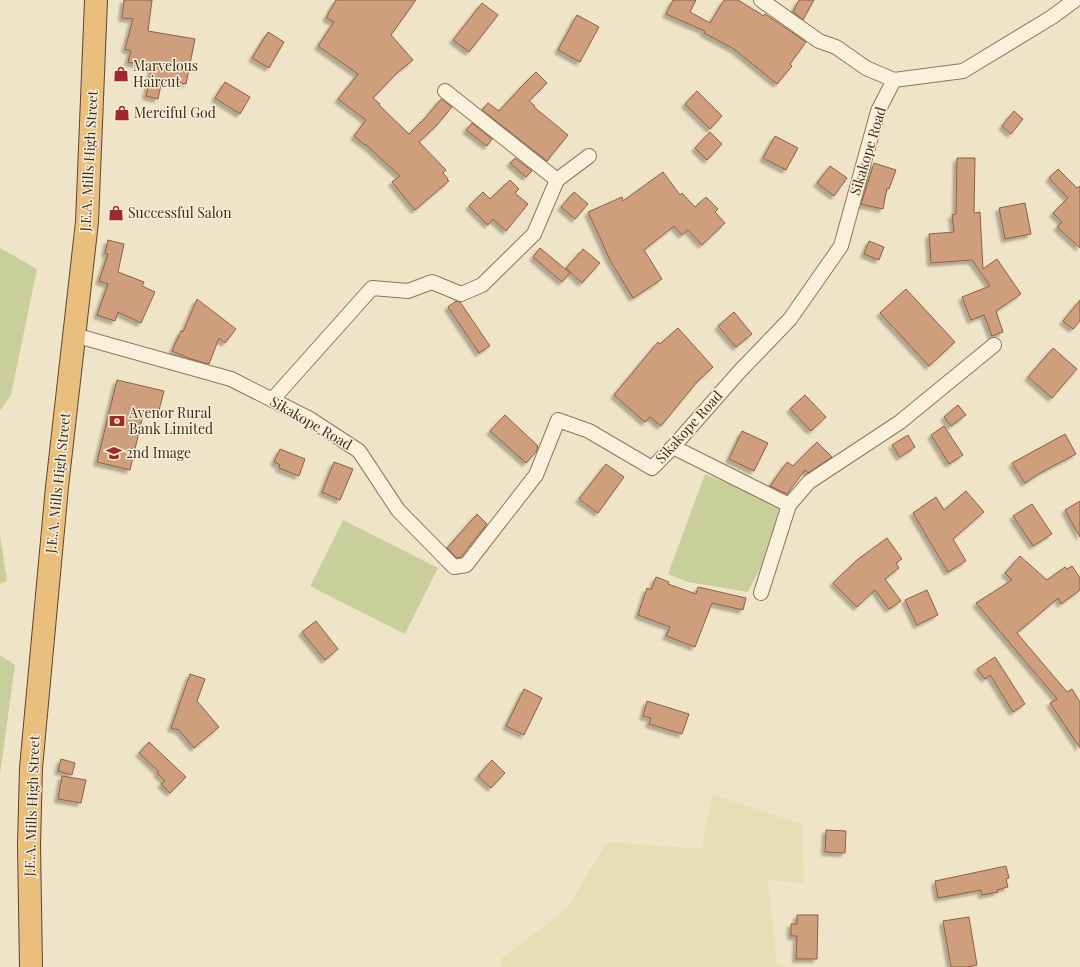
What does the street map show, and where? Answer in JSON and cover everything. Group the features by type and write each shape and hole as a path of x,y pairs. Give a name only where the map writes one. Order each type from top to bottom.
{"highway":[{"name":"J.E.A. Mills High Street","path":"31,967 29,845 31,768 56,486 87,222 96,0"}],"street":[{"path":"761,0 819,41 836,47 866,68 894,80 963,71 1052,17 1076,0"},
{"name":"Sikakope Road","path":"74,335 231,379 310,419 359,451 398,510 454,567 466,565 536,475 558,420 589,431 652,468 673,447 739,372 790,319 841,246 878,111 894,80"},
{"path":"445,91 557,180"},
{"path":"272,400 372,288 408,291 432,282 461,294 482,285 534,234 557,180 589,156"},
{"path":"761,593 789,505 809,482 900,422 994,345"},
{"path":"673,447 789,505"}],"shaded area":[{"path":"712,794 802,824 804,883 768,880 777,963 786,967 501,967 502,958 554,919 569,905 607,842 702,849"}],"green space":[{"path":"0,248 37,269 11,395 0,411"},
{"path":"705,474 780,504 770,549 748,592 688,582 668,574"},
{"path":"343,520 438,568 405,634 310,586"},
{"path":"0,535 7,581 0,584"},
{"path":"0,655 15,665 0,775"}],"building":[{"path":"124,0 152,0 148,31 195,39 186,84 162,80 158,99 146,96 152,68 128,62 131,51 125,49 133,19 122,18"},
{"path":"336,0 416,0 391,35 413,60 397,73 373,98 409,134 441,99 452,107 437,125 419,142 446,170 443,173 449,181 415,210 392,182 400,176 354,136 366,120 338,99 358,74 318,46 334,22 326,18"},
{"path":"673,0 696,0 690,12 710,23 724,0 738,0 764,16 765,14 806,42 790,64 792,66 777,84 734,49 704,33 705,31 666,14"},
{"path":"799,0 814,0 803,20 793,12"},
{"path":"482,3 498,15 469,52 453,40"},
{"path":"577,15 599,27 580,62 558,50"},
{"path":"268,32 284,42 269,68 252,58"},
{"path":"536,72 547,83 529,101 535,106 534,107 568,135 547,161 482,110 488,103 499,111"},
{"path":"225,82 250,97 240,114 215,98"},
{"path":"697,91 722,116 710,129 685,104"},
{"path":"1014,111 1023,119 1011,134 1002,126"},
{"path":"472,123 492,139 487,146 466,130"},
{"path":"710,132 722,144 707,160 695,148"},
{"path":"775,136 798,148 786,170 763,158"},
{"path":"515,158 532,171 526,177 510,163"},
{"path":"957,158 975,158 974,213 980,212 983,269 997,259 1021,294 996,311 1003,332 992,336 984,315 971,320 962,297 990,286 972,260 931,263 929,234 954,232 952,215 956,214"},
{"path":"874,163 896,170 889,189 887,188 883,209 861,204"},
{"path":"830,166 847,178 834,196 817,183"},
{"path":"1058,169 1077,188 1080,186 1080,248 1057,227 1062,222 1053,213 1068,198 1049,178"},
{"path":"663,172 680,195 682,193 695,207 706,197 718,209 715,212 725,223 702,245 688,230 682,235 674,226 644,250 662,279 633,298 611,262 588,212 622,197 623,201"},
{"path":"510,180 519,189 515,193 528,204 506,231 493,219 488,225 469,206 483,192 490,199"},
{"path":"574,192 588,204 575,219 561,207"},
{"path":"1025,203 1031,234 1005,239 999,208"},
{"path":"108,240 124,244 118,272 144,282 142,286 155,292 141,323 118,312 115,321 97,315 108,284 99,281 108,254 105,253"},
{"path":"869,241 884,247 879,260 864,254"},
{"path":"540,248 570,273 562,282 533,257"},
{"path":"583,249 600,263 582,283 566,268"},
{"path":"906,289 955,342 929,366 880,313"},
{"path":"197,299 236,329 225,343 219,338 209,364 191,359 172,351 181,331 183,332"},
{"path":"1080,300 1080,321 1073,329 1063,321"},
{"path":"456,301 460,302 490,346 479,353 448,307"},
{"path":"734,312 752,334 736,347 718,326"},
{"path":"678,328 713,367 697,382 661,426 650,417 645,422 614,395 658,342 660,344"},
{"path":"1053,348 1077,369 1052,398 1028,377"},
{"path":"117,380 164,391 158,414 144,411 130,470 97,462"},
{"path":"805,395 826,417 811,431 790,409"},
{"path":"958,405 966,415 951,426 944,417"},
{"path":"505,415 538,446 536,452 526,463 490,431"},
{"path":"944,426 963,455 949,464 931,435"},
{"path":"742,431 768,443 754,471 729,459"},
{"path":"1065,434 1076,454 1040,473 1025,483 1012,463"},
{"path":"908,435 915,447 900,457 892,445"},
{"path":"817,442 832,457 808,473 805,470 787,494 770,486 787,462 793,466"},
{"path":"280,449 305,459 299,476 279,468 280,465 274,462"},
{"path":"334,462 353,469 340,500 322,492"},
{"path":"606,464 624,477 598,513 579,499"},
{"path":"966,491 984,512 953,539 966,561 948,572 913,513 936,497 944,510"},
{"path":"1080,501 1080,537 1065,510"},
{"path":"1032,504 1052,534 1033,546 1013,516"},
{"path":"477,514 487,524 461,557 457,558 447,548"},
{"path":"887,538 902,559 896,563 899,568 885,579 901,601 889,609 875,590 857,607 833,583 857,560"},
{"path":"1020,556 1047,580 1065,567 1067,569 1072,566 1080,578 1080,590 1061,604 1058,598 1017,633 1067,692 1072,689 1080,702 1080,748 1050,703 1057,699 976,603 1012,580 1005,573"},
{"path":"656,577 669,582 668,584 696,594 698,587 746,598 743,610 712,603 695,647 666,636 670,627 638,615 647,588 651,590"},
{"path":"927,590 938,615 917,625 905,600"},
{"path":"316,621 338,649 325,660 302,632"},
{"path":"995,657 1025,704 1013,712 990,675 985,679 977,669"},
{"path":"190,674 205,679 197,701 219,727 194,748 179,730 171,728"},
{"path":"524,689 542,698 524,735 506,726"},
{"path":"647,701 689,714 682,734 649,724 651,718 643,716"},
{"path":"149,742 186,777 170,793 161,784 165,781 157,773 159,772 139,753"},
{"path":"61,759 75,763 72,775 58,771"},
{"path":"492,760 505,773 491,788 478,776"},
{"path":"62,776 86,780 81,803 58,799"},
{"path":"826,830 846,831 845,853 825,852"},
{"path":"1006,866 1009,878 1006,879 1008,887 997,890 998,892 982,895 981,890 938,898 935,881"},
{"path":"797,915 818,915 817,959 796,959 797,936 791,936 791,924 797,924"},
{"path":"969,917 977,965 967,967 951,967 943,921"}],"place":[{"name":"Marvelous Haircut","path":"121,74"},
{"name":"Merciful God","path":"122,113"},
{"name":"Successful Salon","path":"116,213"},
{"name":"Avenor Rural Bank Limited","path":"117,421"},
{"name":"2nd Image","path":"114,453"}]}
